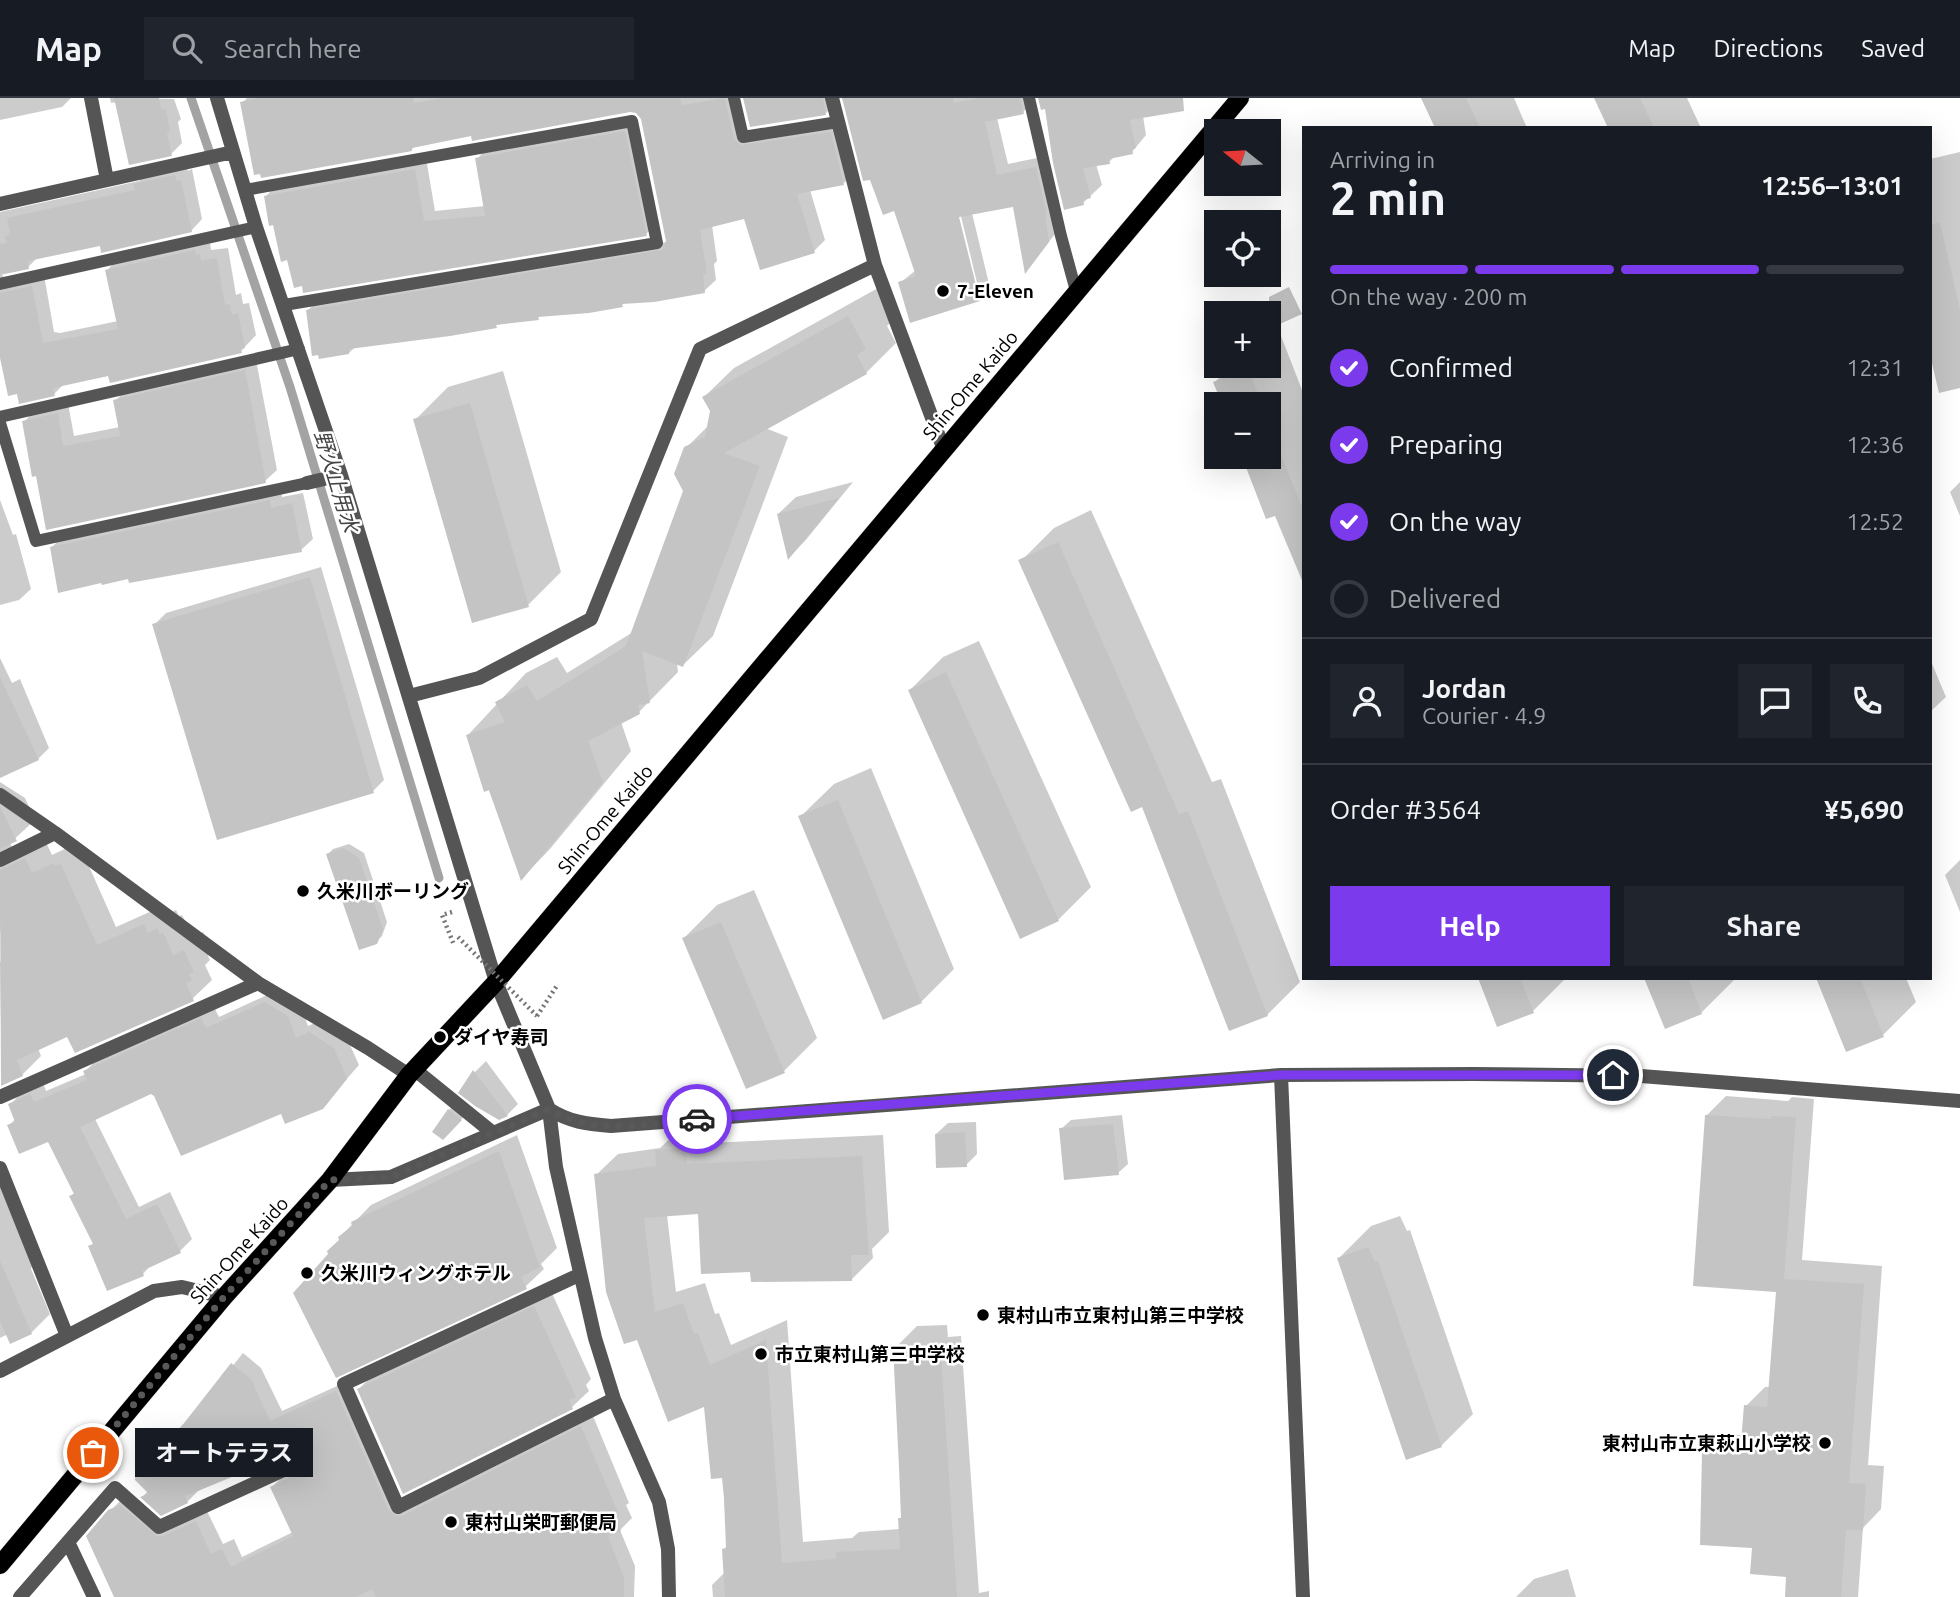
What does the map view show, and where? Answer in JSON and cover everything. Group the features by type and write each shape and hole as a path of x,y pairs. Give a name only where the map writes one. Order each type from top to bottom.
{"main road":[{"name":"Shin-Ome Kaido","path":"0,1565 224,1297 330,1180 412,1072 496,982 1235,101"}],"street":[{"path":"91,98 107,180"},
{"path":"217,98 228,153 245,190 252,228 284,305 293,351 409,696 496,982 549,1109 556,1167 579,1275 614,1399 659,1502 668,1549 669,1597"},
{"path":"832,98 875,265 944,450"},
{"path":"0,204 228,153"},
{"path":"409,696 479,678 591,619 700,349 875,265"},
{"path":"307,482 335,476"},
{"path":"0,795 258,983 412,1072 493,1133"},
{"path":"0,860 55,833"},
{"path":"0,1097 258,983"},
{"path":"549,1109 563,1118 579,1123 611,1126 1281,1075 1641,1076 1960,1101"},
{"path":"1281,1075 1303,1597"},
{"path":"330,1180 391,1177 549,1109"},
{"path":"0,1168 67,1336"},
{"path":"579,1275 344,1384 398,1507 614,1399"},
{"path":"0,1371 155,1291 182,1287 224,1297"},
{"path":"20,1597 115,1488 159,1527 299,1463"},
{"path":"68,1542 94,1597"}],"lane":[{"path":"734,98 743,137 838,122"},
{"path":"1029,98 1076,291"},
{"path":"245,190 632,121 657,243 284,305"},
{"path":"0,284 252,228"},
{"path":"0,417 293,351"},
{"path":"0,424 36,541 307,482"}],"path":[{"path":"454,945 442,915 452,911 458,937 537,1016 558,984"}],"building":[{"path":"114,98 159,98 161,110 166,109 172,156 129,165"},
{"path":"258,98 413,98 414,103 444,98 680,98 682,105 725,98 734,139 741,145 831,132 844,185 797,194 815,253 760,270 744,219 700,230 707,274 703,274 705,293 654,302 622,304 623,307 589,313 538,317 539,320 496,325 497,328 450,336 349,349 349,354 319,359 318,355 312,356 306,310 662,250 666,241 641,119 636,113 630,112 472,141 471,136 412,148 412,151 261,178 260,174 254,175 240,102"},
{"path":"743,98 823,98 826,115 750,127"},
{"path":"842,98 953,98 954,103 980,98 1020,98 1024,114 985,122 997,175 1036,167 1047,215 1049,242 1025,274 1013,207 959,217 980,301 910,323 898,282 916,276 894,211 883,215 870,180 863,181"},
{"path":"1038,98 1183,98 1184,111 1130,120 1136,148 1132,149 1133,154 1109,159 1110,164 1083,168 1091,198 1083,200 1084,205 1064,210 1053,163 1045,109 1041,110"},
{"path":"1421,98 1466,98 1479,126 1434,126"},
{"path":"1594,98 1640,98 1653,126 1607,126"},
{"path":"625,131 647,236 303,293 302,286 294,288 287,260 281,262 273,225 269,226 264,196 415,169 424,221 485,216 475,158"},
{"path":"175,175 177,181 181,180 192,232 101,253 100,246 28,261 29,269 0,275 0,244 7,243 5,236 10,235 7,218 135,190 133,184"},
{"path":"1940,223 1960,310 1960,388 1939,393 1932,363 1932,224"},
{"path":"195,250 196,255 200,254 201,261 217,258 225,305 229,304 232,315 238,313 245,348 241,349 242,353 110,383 108,376 53,388 55,396 19,404 17,394 8,396 0,358 0,293 32,286 43,343 118,329 105,270"},
{"path":"1289,287 1302,314 1281,324 1281,301 1269,301 1269,297"},
{"path":"848,316 866,349 857,355 867,374 724,453 760,466 683,667 642,651 650,703 638,705 640,714 588,741 603,782 521,881 489,790 484,792 466,735 505,722 495,702 527,685 537,701 626,646 683,491 674,474 684,447 705,437 710,411 702,397"},
{"path":"245,370 266,483 46,530 36,476 32,477 22,421 58,413 63,446 120,436 113,400"},
{"path":"1223,378 1252,378 1257,392 1217,392 1213,382"},
{"path":"470,403 529,607 472,623 413,419"},
{"path":"1282,457 1302,507 1302,580 1275,516 1266,519 1247,469 1281,469"},
{"path":"839,498 788,560 777,514"},
{"path":"270,500 271,508 292,503 302,552 129,583 128,579 102,585 101,583 58,593 50,547"},
{"path":"1058,542 1179,814 1188,811 1268,1016 1229,1031 1142,807 1131,812 1018,560"},
{"path":"310,577 374,793 217,840 152,624"},
{"path":"946,672 1059,921 1020,939 908,690"},
{"path":"0,677 39,760 0,778"},
{"path":"838,800 922,1003 883,1020 798,816"},
{"path":"0,807 17,841 0,849"},
{"path":"343,848 359,858 383,929 377,944 359,950 326,854"},
{"path":"25,858 32,873 54,863 55,866 61,864 97,945 144,924 148,933 157,928 160,934 163,932 173,955 184,950 194,972 189,974 192,980 186,983 194,1001 75,1053 67,1037 17,1060 23,1076 1,1086 0,870"},
{"path":"721,922 785,1073 746,1089 682,938"},
{"path":"1479,980 1521,980 1534,1013 1497,1027"},
{"path":"1645,980 1689,980 1702,1014 1665,1029"},
{"path":"1817,980 1861,980 1884,1037 1846,1052"},
{"path":"265,1002 288,1016 296,1038 309,1032 334,1048 347,1079 323,1109 285,1124 281,1114 181,1156 151,1094 80,1127 126,1219 157,1204 181,1253 142,1271 144,1276 107,1291 88,1246 93,1244 69,1196 74,1194 48,1142 19,1154 7,1125 15,1122 8,1104 30,1094 34,1102 87,1080 83,1071 201,1018 206,1028"},
{"path":"473,1070 508,1116 499,1120 458,1093"},
{"path":"448,1109 462,1120 443,1140 432,1132"},
{"path":"1705,1115 1771,1119 1771,1116 1796,1117 1784,1279 1864,1284 1849,1483 1866,1484 1863,1530 1846,1530 1841,1597 1785,1597 1786,1577 1750,1574 1752,1548 1700,1545 1702,1453 1740,1454 1744,1405 1767,1407 1776,1292 1693,1286"},
{"path":"1113,1124 1119,1175 1064,1180 1059,1128"},
{"path":"965,1132 967,1167 936,1168 935,1134"},
{"path":"686,1148 687,1164 862,1156 869,1255 851,1255 852,1281 751,1282 750,1272 701,1274 698,1214 644,1218 655,1312 683,1303 694,1334 698,1333 710,1365 766,1340 782,1563 836,1559 836,1552 900,1549 893,1347 926,1345 927,1358 941,1357 957,1597 725,1597 722,1549 726,1548 722,1478 711,1479 704,1407 668,1422 637,1340 624,1344 606,1292 594,1174 656,1166 655,1150"},
{"path":"499,1151 540,1267 521,1277 527,1289 336,1378 293,1293 328,1254 327,1251 339,1240 338,1237 352,1226 351,1222"},
{"path":"1368,1247 1375,1262 1378,1261 1442,1447 1406,1460 1337,1258"},
{"path":"0,1261 32,1334 10,1344 0,1321"},
{"path":"534,1306 576,1397 569,1400 573,1409 403,1494 357,1389"},
{"path":"231,1363 251,1379 270,1421 336,1391 389,1511 397,1516 402,1516 581,1426 619,1515 616,1516 621,1531 608,1536 624,1578 624,1597 376,1597 372,1589 356,1597 114,1597 86,1536 108,1510 120,1505 157,1536 163,1536 196,1521 211,1554 222,1549 231,1567 293,1536 270,1487 306,1469 308,1460 301,1454 261,1470 259,1466 185,1496 188,1503 161,1516 140,1497 149,1494 135,1480 135,1471 146,1459 149,1462 170,1433 174,1436"}],"waterway":[{"name":"野火止用水","path":"191,98 290,387 439,878"}],"way so far":[{"path":"93,1453 224,1297 330,1180 391,1177 549,1109 563,1118 579,1123 611,1126 697,1119"}],"place":[{"name":"7-Eleven","path":"943,291"},
{"name":"久米川ボーリング","path":"303,891"},
{"name":"ダイヤ寿司","path":"440,1037"},
{"name":"久米川ウィングホテル","path":"307,1273"},
{"name":"東村山市立東村山第三中学校","path":"983,1315"},
{"name":"市立東村山第三中学校","path":"761,1354"},
{"name":"東村山市立東萩山小学校","path":"1825,1443"},
{"name":"オートテラス","path":"93,1453"},
{"name":"東村山栄町郵便局","path":"451,1522"}],"route":[{"path":"697,1119 1281,1075 1613,1075"}]}
